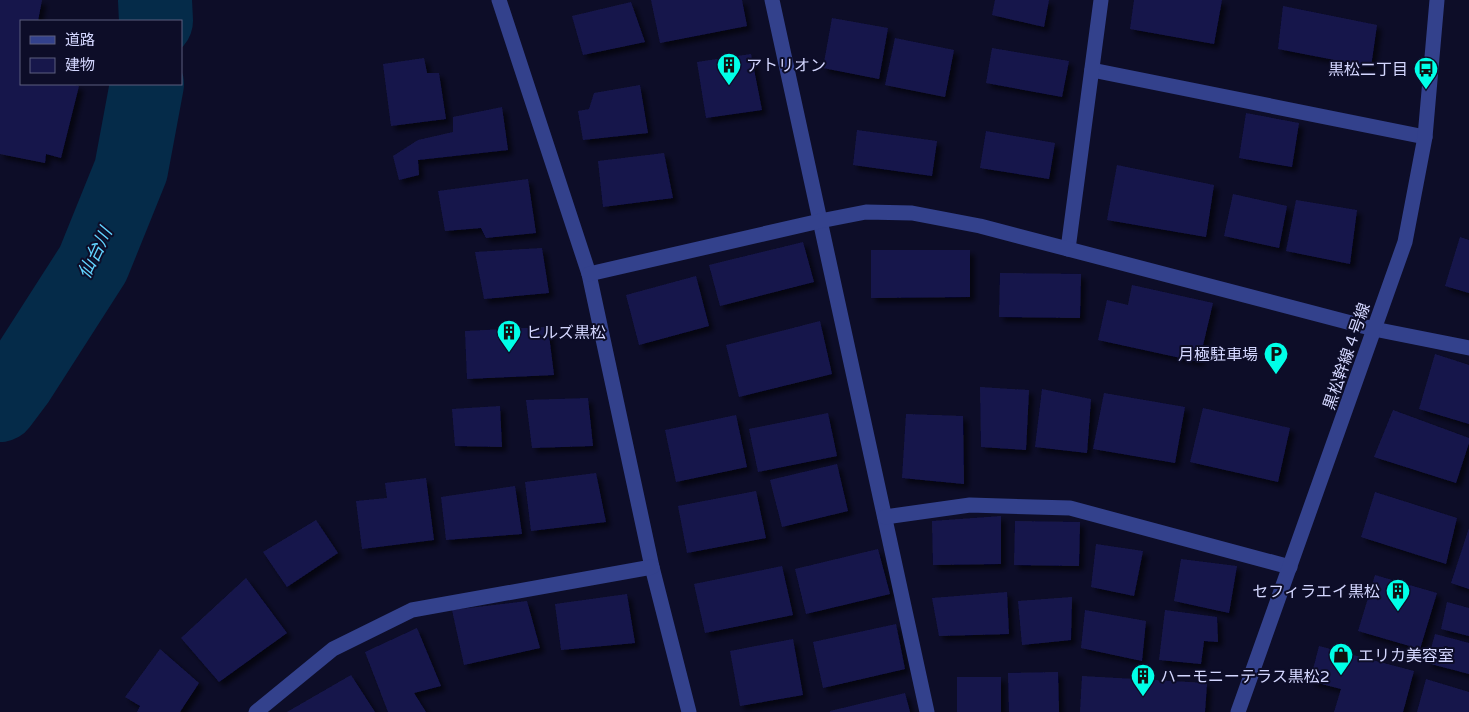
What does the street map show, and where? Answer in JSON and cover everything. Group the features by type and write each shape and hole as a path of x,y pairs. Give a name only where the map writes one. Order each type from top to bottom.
{"street":[{"path":"499,0 590,274 652,567 689,712"},
{"path":"772,0 927,712"},
{"path":"1068,249 1101,0"},
{"name":"黒松幹線４号線","path":"1238,712 1406,242 1425,137 1437,0"},
{"path":"1092,70 1425,137"},
{"path":"590,274 820,220 866,212 912,213 980,226 1374,329 1469,348"},
{"path":"885,517 970,505 1070,508 1290,567"},
{"path":"256,712 333,649 412,610 652,567"}],"building":[{"path":"0,0 42,0 38,20 20,20 20,85 79,86 61,158 46,154 45,163 0,154"},
{"path":"651,0 742,0 747,26 660,43"},
{"path":"995,0 1049,0 1044,27 992,15"},
{"path":"1134,0 1222,0 1214,44 1130,29"},
{"path":"631,2 645,42 583,55 572,16"},
{"path":"1283,6 1377,25 1371,67 1278,49"},
{"path":"832,18 888,28 879,79 823,68"},
{"path":"895,38 954,50 945,97 885,85"},
{"path":"992,48 1069,61 1062,97 986,83"},
{"name":"アトリオン","path":"751,54 762,110 706,118 697,62"},
{"path":"424,58 427,73 439,73 446,119 391,126 383,64"},
{"path":"640,85 648,133 583,140 578,111 589,109 594,93"},
{"path":"502,107 508,150 418,160 419,175 399,180 393,156 418,140 453,132 453,117"},
{"path":"1246,113 1299,123 1292,167 1239,158"},
{"path":"857,130 937,141 932,176 853,165"},
{"path":"986,131 1055,143 1049,179 980,168"},
{"path":"664,153 673,198 603,207 598,161"},
{"path":"1117,165 1214,185 1206,237 1107,220"},
{"path":"528,179 536,233 486,238 481,228 445,231 438,191"},
{"path":"1233,194 1287,206 1279,248 1224,236"},
{"path":"1296,200 1357,210 1350,264 1286,251"},
{"path":"1460,237 1469,240 1469,293 1445,286"},
{"path":"803,242 814,282 720,306 709,265"},
{"path":"542,248 549,293 484,299 475,252"},
{"path":"871,250 970,250 970,297 871,298"},
{"path":"1000,273 1081,274 1080,318 999,317"},
{"path":"696,276 709,326 639,345 626,295"},
{"path":"1132,285 1213,303 1199,362 1098,340 1107,300 1128,305"},
{"path":"820,321 832,374 739,397 726,345"},
{"name":"ヒルズ黒松","path":"548,327 554,375 467,379 465,331"},
{"path":"1435,354 1469,365 1469,424 1419,409"},
{"path":"980,387 1029,390 1026,450 981,447"},
{"path":"1042,389 1091,399 1087,453 1035,447"},
{"path":"1104,393 1185,407 1175,463 1093,449"},
{"path":"588,398 593,446 532,448 526,400"},
{"path":"500,406 502,447 455,446 452,409"},
{"path":"1203,408 1290,428 1278,482 1190,462"},
{"path":"1393,410 1469,438 1456,483 1374,457"},
{"path":"828,413 837,456 758,472 749,429"},
{"path":"906,414 963,416 964,484 902,478"},
{"path":"736,415 747,467 676,482 665,430"},
{"path":"837,464 848,511 782,527 770,480"},
{"path":"596,473 606,522 531,531 525,482"},
{"path":"426,478 434,540 362,549 356,501 387,498 385,483"},
{"path":"515,486 522,534 446,540 441,497"},
{"path":"756,491 766,538 687,553 678,506"},
{"path":"1375,492 1457,518 1446,564 1361,537"},
{"path":"1001,516 1001,564 933,565 932,521"},
{"path":"316,520 338,553 287,587 263,552"},
{"path":"1015,521 1080,522 1079,566 1014,565"},
{"path":"1469,528 1469,589 1451,583"},
{"path":"1096,544 1143,551 1134,596 1091,587"},
{"path":"878,549 890,594 806,614 795,569"},
{"path":"1181,559 1237,566 1229,613 1174,601"},
{"path":"782,566 793,615 705,633 694,584"},
{"name":"セフィラエイ黒松","path":"1375,575 1437,593 1420,649 1358,631"},
{"path":"246,578 287,633 219,682 181,638"},
{"path":"1007,592 1009,634 939,636 932,598"},
{"path":"627,594 635,643 561,650 555,604"},
{"path":"1072,597 1071,640 1022,645 1018,601"},
{"path":"527,601 540,648 464,665 452,610"},
{"path":"1447,602 1469,608 1469,636 1441,629"},
{"path":"1085,610 1146,621 1142,661 1081,648"},
{"path":"1165,610 1217,617 1218,642 1204,641 1201,664 1159,660"},
{"path":"896,624 905,669 823,688 813,642"},
{"path":"417,628 441,686 414,693 426,712 388,712 365,652"},
{"path":"1435,634 1469,643 1469,674 1427,663"},
{"path":"793,639 803,695 740,706 730,651"},
{"path":"1319,646 1414,671 1403,712 1334,712 1341,689 1310,681"},
{"path":"160,649 199,683 180,712 137,712 140,706 125,697"},
{"path":"1058,672 1059,712 1009,712 1008,673"},
{"path":"351,675 375,712 287,712"},
{"name":"ハーモニーテラス黒松2","path":"1082,676 1207,683 1205,712 1080,712"},
{"path":"957,677 1001,677 1001,712 957,712"},
{"path":"1426,679 1469,692 1469,712 1417,712"},
{"path":"905,693 910,712 830,712 830,711"}],"waterway":[{"name":"仙台川","path":"155,0 156,20"},
{"name":"仙台川","path":"0,405 18,381 93,264 131,170 147,85"}],"place":[{"name":"アトリオン","path":"729,86"},
{"name":"黒松二丁目","path":"1426,90"},
{"name":"ヒルズ黒松","path":"509,353"},
{"name":"月極駐車場","path":"1276,375"},
{"name":"セフィラエイ黒松","path":"1398,612"},
{"name":"エリカ美容室","path":"1341,676"},
{"name":"ハーモニーテラス黒松2","path":"1143,697"}]}
